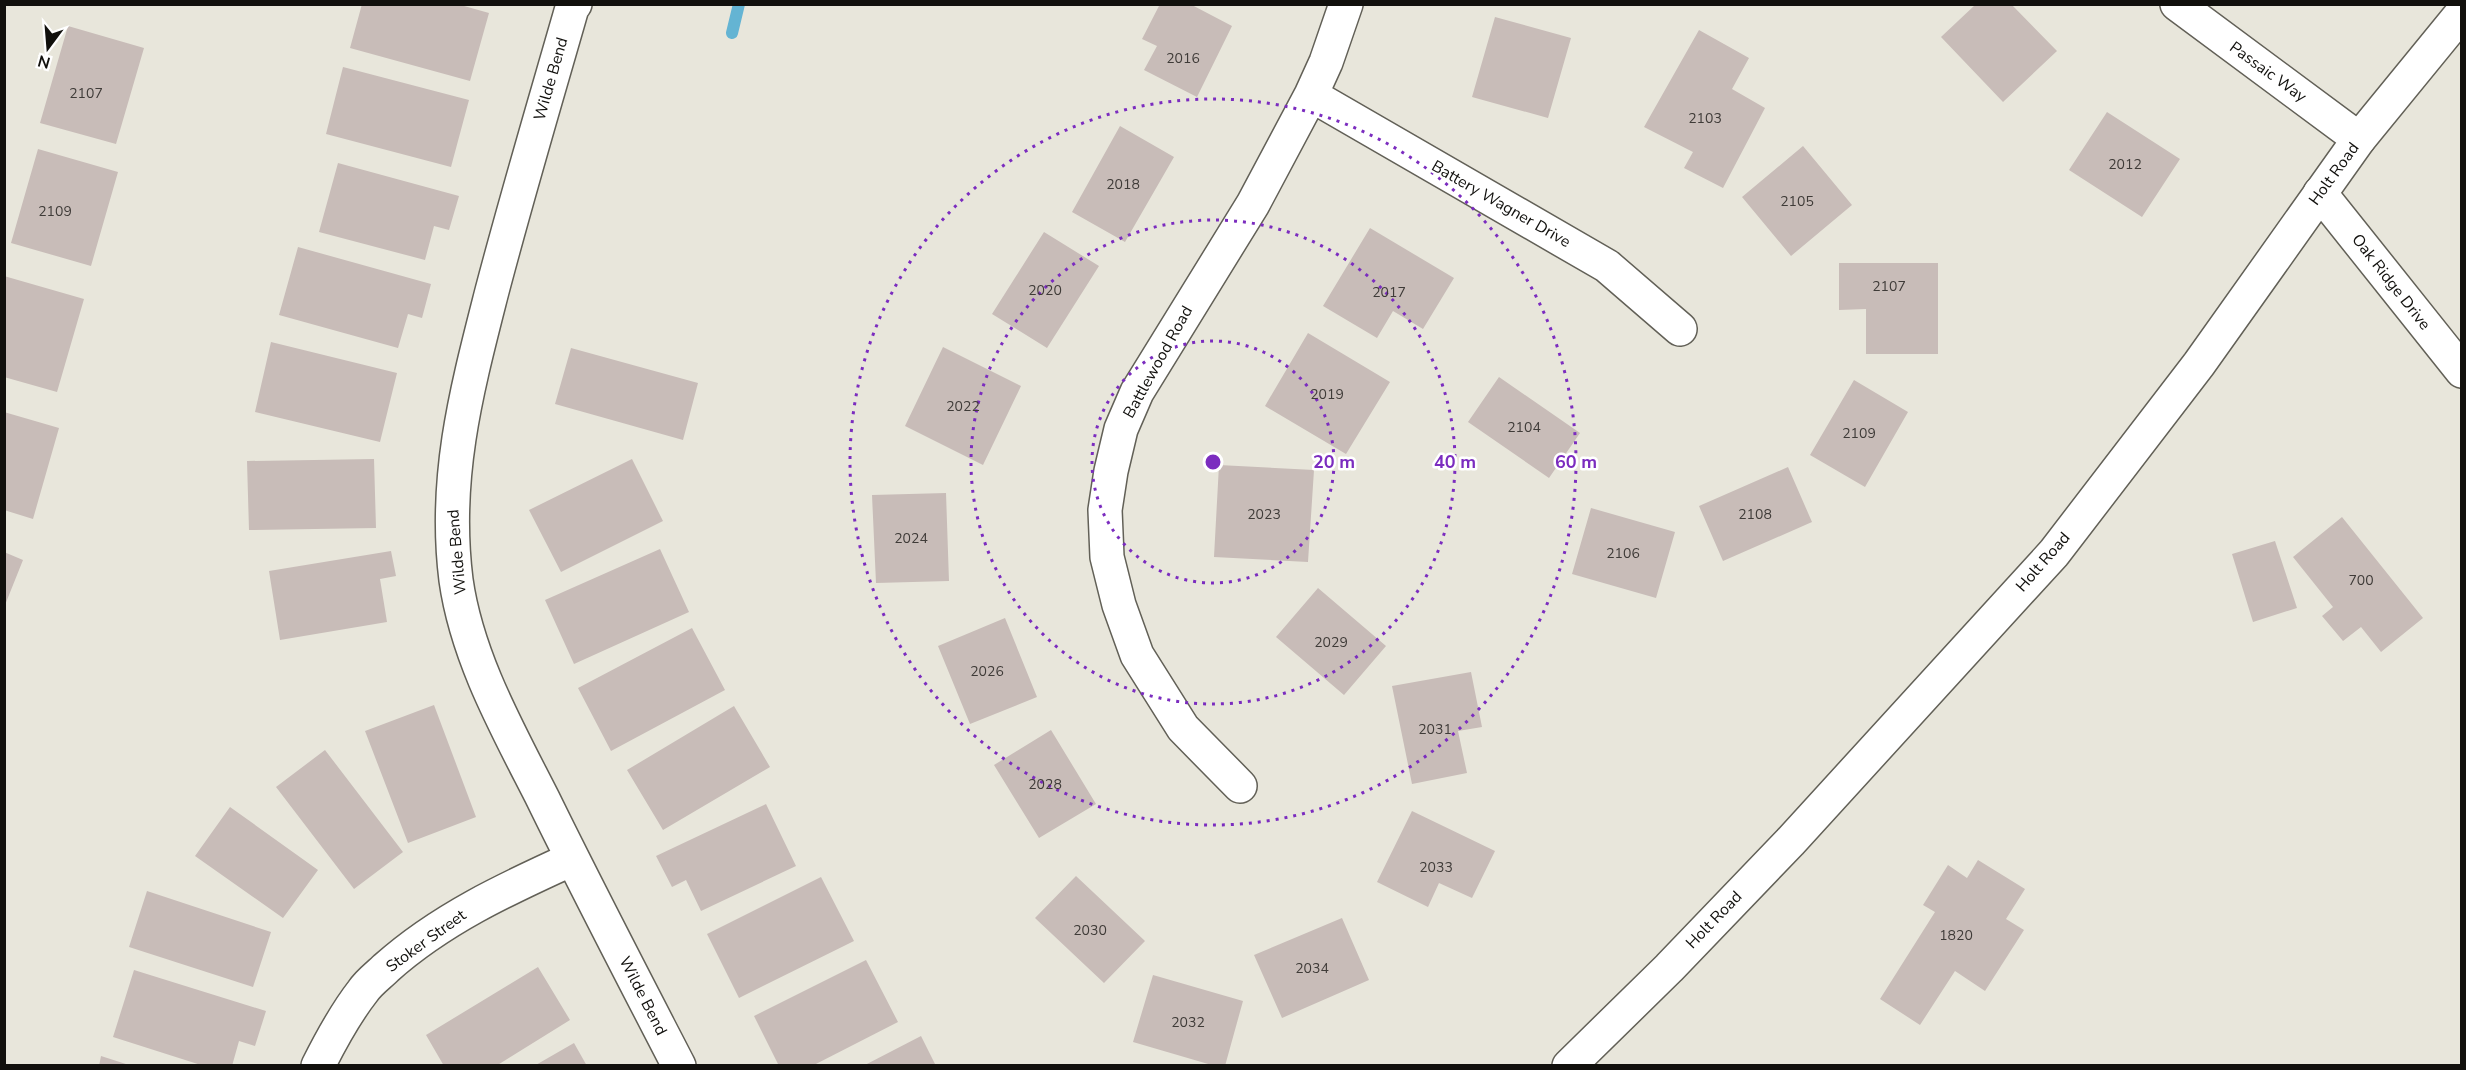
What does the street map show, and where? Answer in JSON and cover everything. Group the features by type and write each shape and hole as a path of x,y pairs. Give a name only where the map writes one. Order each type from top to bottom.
{"street":[{"name":"Wilde Bend","path":"575,4 504,247 466,390 453,469 452,528 456,582 470,640 495,705 679,1065"},
{"name":"Battlewood Road","path":"1240,786 1183,728 1137,655 1119,605 1107,557 1105,510 1121,429 1137,392 1253,204 1326,62 1346,4"},
{"name":"Passaic Way","path":"2176,4 2359,139"},
{"name":"Holt Road","path":"1569,1065 1669,968 1790,842 2054,553 2199,364 2359,139 2462,13"},
{"name":"Battery Wagner Drive","path":"1311,94 1607,266 1680,329"},
{"name":"Oak Ridge Drive","path":"2320,192 2462,371"},
{"name":"Stoker Street","path":"318,1065 335,1032 364,989 402,954 448,922 495,894 572,859"}],"building":[{"path":"362,4 457,4 489,13 470,81 350,48"},
{"path":"1160,4 1190,4 1232,26 1197,97 1144,70 1157,46 1142,39"},
{"path":"1975,5 2012,5 2057,51 2003,102 1941,37"},
{"path":"1495,17 1571,38 1548,118 1472,97"},
{"path":"68,26 144,48 116,144 40,123"},
{"path":"1699,30 1749,58 1732,89 1765,108 1723,188 1684,168 1693,152 1644,127"},
{"path":"343,67 469,100 451,167 326,134"},
{"path":"2107,112 2180,159 2142,217 2069,170"},
{"path":"1120,126 1174,157 1125,242 1072,212"},
{"path":"1803,146 1852,205 1791,256 1742,197"},
{"path":"38,149 118,172 91,266 11,243"},
{"path":"338,163 459,196 449,230 434,226 425,260 319,232"},
{"path":"1370,228 1454,278 1423,329 1393,311 1377,338 1323,306"},
{"path":"1044,232 1099,266 1047,348 992,314"},
{"path":"298,247 431,284 422,318 408,314 398,348 279,315"},
{"path":"1839,263 1938,263 1938,354 1866,354 1866,309 1839,310"},
{"path":"4,276 84,299 57,392 4,377"},
{"path":"1308,333 1390,382 1346,454 1265,406"},
{"path":"271,342 397,373 380,442 255,412"},
{"path":"943,347 1021,386 983,465 905,426"},
{"path":"571,348 698,383 683,440 555,404"},
{"path":"1499,377 1580,433 1549,478 1468,422"},
{"path":"1854,380 1908,412 1865,487 1810,455"},
{"path":"4,412 59,428 33,519 4,510"},
{"path":"374,459 376,528 249,530 247,461"},
{"path":"632,459 663,521 561,572 529,510"},
{"path":"1219,465 1314,470 1308,562 1214,557"},
{"path":"1788,467 1812,522 1723,561 1699,506"},
{"path":"946,493 949,581 876,583 872,495"},
{"path":"1591,508 1675,532 1656,598 1572,574"},
{"path":"2342,517 2423,618 2381,652 2361,627 2343,641 2322,616 2333,607 2293,557"},
{"path":"2275,541 2297,608 2253,622 2232,554"},
{"path":"660,549 689,612 574,664 545,600"},
{"path":"391,551 396,576 380,579 387,622 280,640 269,571"},
{"path":"4,552 23,560 5,605 4,605"},
{"path":"1318,588 1386,646 1344,695 1276,637"},
{"path":"1005,618 1037,697 970,724 938,646"},
{"path":"692,628 725,690 611,751 578,688"},
{"path":"1471,672 1482,727 1458,731 1467,773 1412,784 1392,686"},
{"path":"434,705 476,817 408,843 365,731"},
{"path":"734,706 770,767 663,830 627,770"},
{"path":"1051,730 1096,804 1039,838 994,765"},
{"path":"325,750 403,852 354,889 276,787"},
{"path":"766,804 796,866 701,911 686,880 672,887 656,856"},
{"path":"230,807 318,870 283,918 195,856"},
{"path":"1412,811 1495,851 1472,898 1439,883 1428,907 1377,882"},
{"path":"1978,860 2025,889 2006,919 2024,930 1985,991 1955,971 1920,1025 1880,999 1935,912 1923,905 1948,865 1967,878"},
{"path":"1076,876 1145,941 1104,983 1035,918"},
{"path":"821,877 854,941 739,998 707,934"},
{"path":"147,891 271,932 253,987 129,947"},
{"path":"1342,918 1369,980 1282,1018 1254,955"},
{"path":"866,960 898,1022 812,1066 779,1066 754,1016"},
{"path":"538,967 570,1020 496,1066 444,1066 426,1035"},
{"path":"134,970 266,1011 255,1046 239,1041 232,1066 204,1066 113,1037"},
{"path":"1153,975 1243,1001 1225,1066 1215,1066 1133,1042"},
{"path":"921,1036 936,1066 863,1066"},
{"path":"574,1043 587,1066 534,1066"},
{"path":"101,1056 129,1065 129,1066 99,1066"}],"waterway":[{"path":"732,33 739,4"}]}
